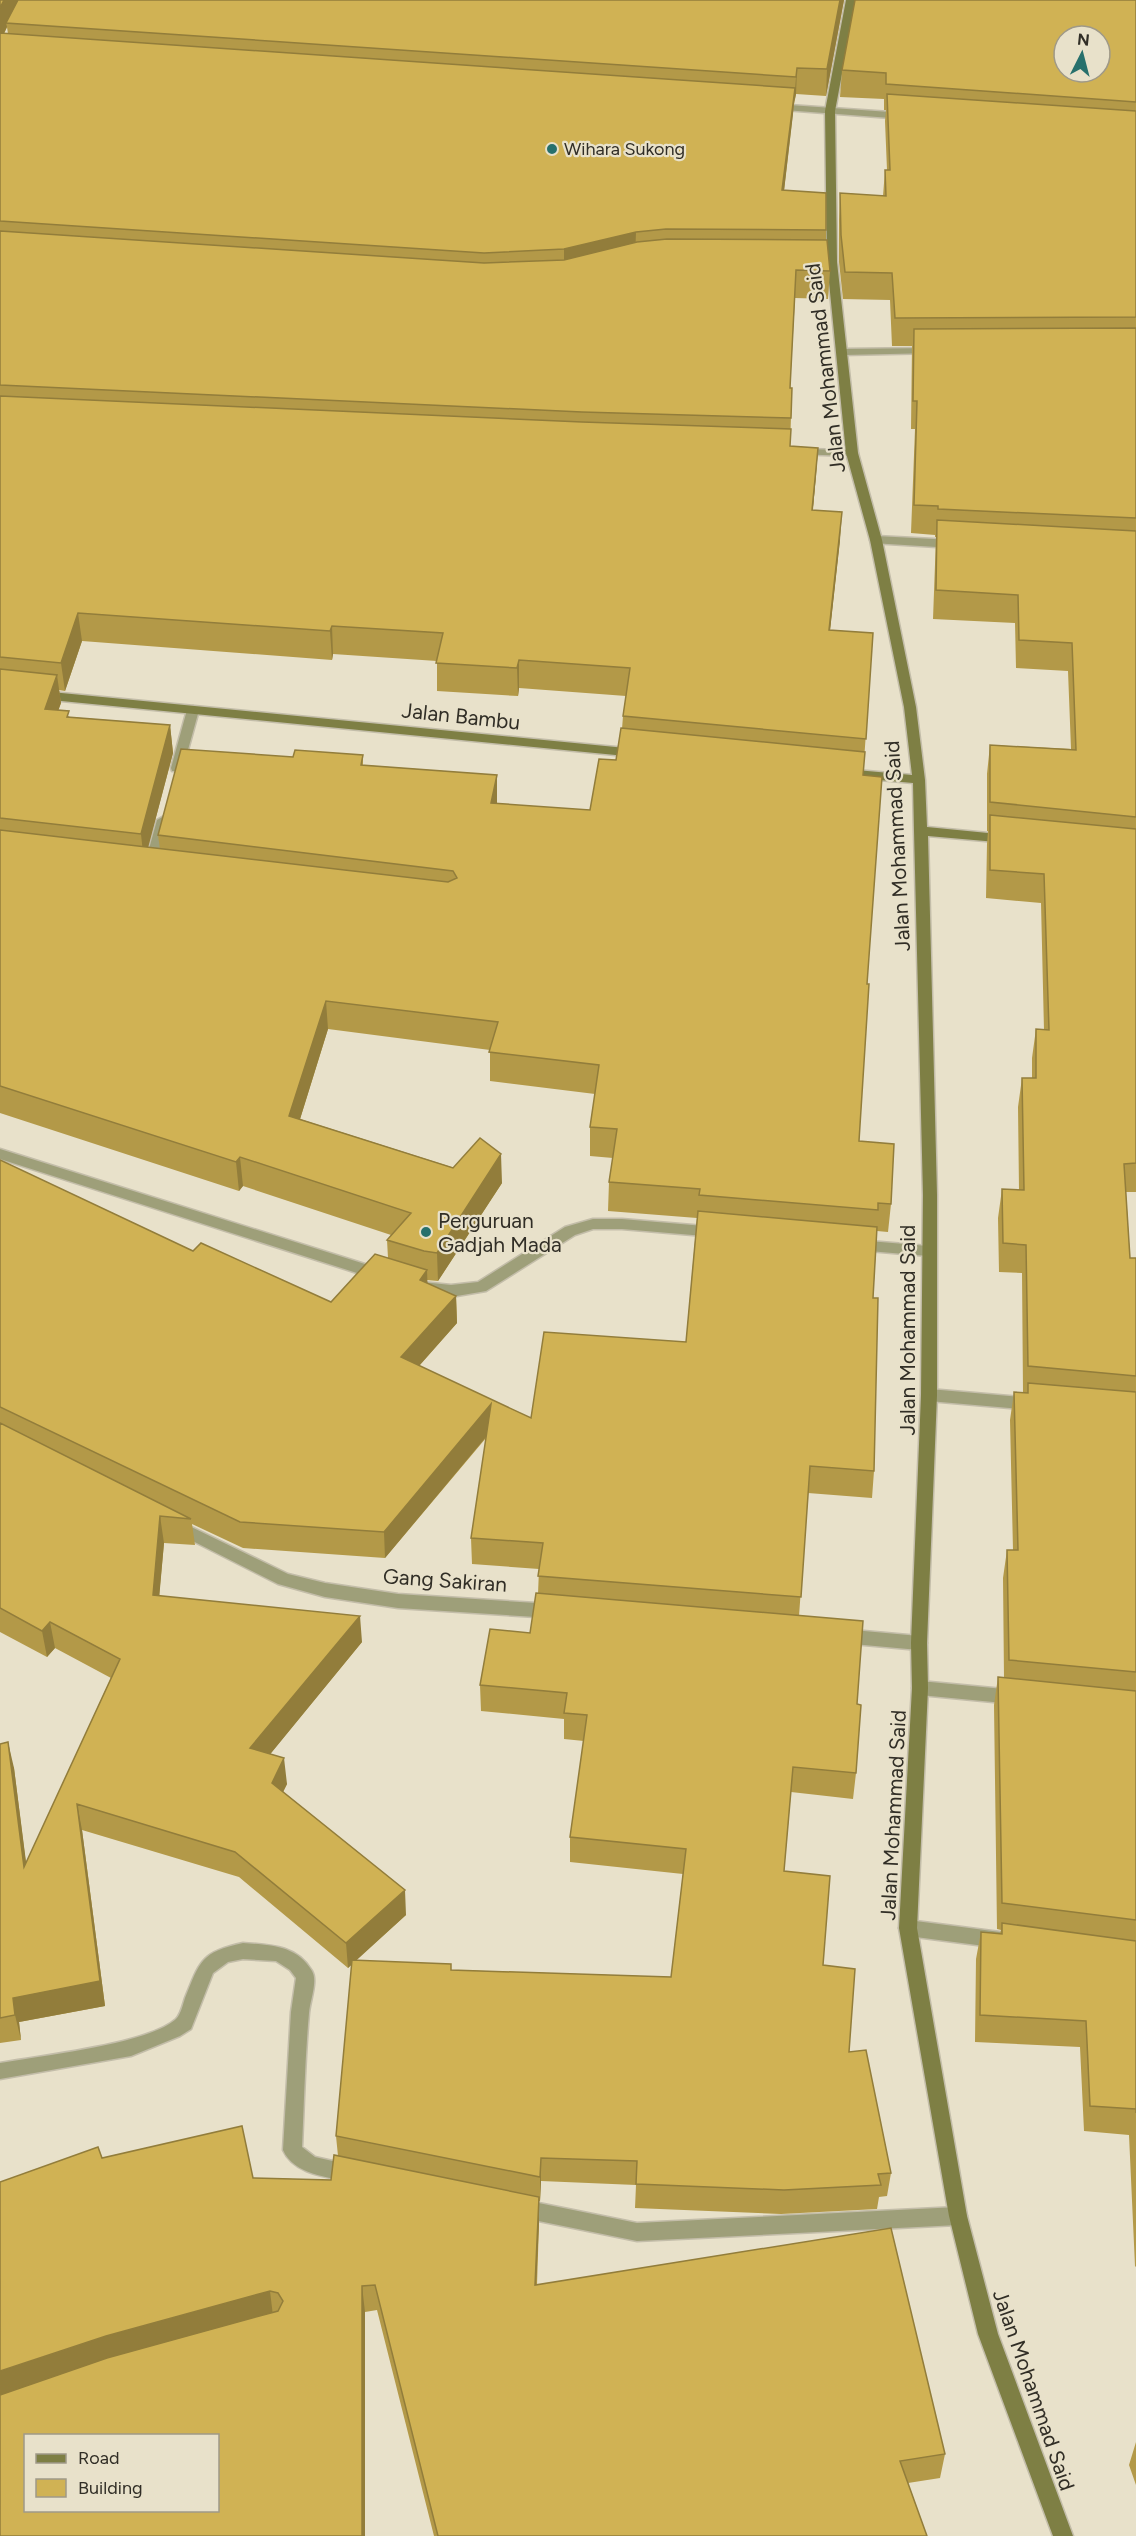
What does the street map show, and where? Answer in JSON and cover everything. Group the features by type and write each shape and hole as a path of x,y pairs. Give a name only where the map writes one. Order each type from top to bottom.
{"street":[{"name":"Jalan Mohammad Said","path":"850,0 830,111 826,262 843,352 852,453 876,540 910,707 919,780 921,831 930,1195 928,1251 930,1395 920,1688 908,1928 957,2216 988,2334 1063,2536"},
{"path":"759,106 912,117"},
{"path":"843,352 947,351"},
{"path":"782,451 852,453"},
{"path":"876,540 971,545"},
{"name":"Jalan Bambu","path":"0,691 645,754"},
{"path":"175,778 193,710"},
{"path":"835,772 919,780"},
{"path":"151,870 169,801"},
{"path":"921,831 1017,840"},
{"path":"0,1154 397,1280 425,1288 443,1290 481,1287 570,1231 593,1224 622,1224 728,1233"},
{"path":"846,1244 928,1251"},
{"path":"930,1395 1044,1405"},
{"name":"Gang Sakiran","path":"158,1516 284,1579 325,1590 398,1601 573,1613"},
{"path":"824,1635 920,1643"},
{"path":"920,1688 1034,1700"},
{"path":"908,1928 1022,1943"},
{"path":"0,2071 131,2048 159,2038 185,2023 206,1968 223,1955 243,1951 279,1953 296,1964 305,1976 300,2012 292,2150 298,2159 313,2165 371,2177"},
{"path":"498,2203 637,2232 957,2216"}],"building":[{"path":"18,0 840,0 827,69 797,68 796,77 6,23"},
{"path":"855,0 1136,0 1136,102 886,84 886,73 842,70"},
{"path":"0,33 795,88 782,190 826,193 826,230 666,229 636,232 564,249 484,253 0,221"},
{"path":"887,94 1136,111 1136,317 895,318 892,273 845,272 841,235 840,193 886,196 885,170 890,170"},
{"path":"0,231 484,263 564,260 637,242 667,239 827,240 830,271 796,270 790,388 792,388 791,418 582,412 0,385"},
{"path":"1136,328 1136,518 938,509 938,506 914,505 917,401 913,401 914,329"},
{"path":"0,396 791,429 790,446 818,448 812,510 842,512 829,630 873,633 866,739 623,716 630,668 519,660 517,668 436,663 443,633 332,626 330,631 78,613 61,663 0,657"},
{"path":"937,520 1136,531 1136,817 990,802 990,745 1076,750 1072,643 1019,640 1018,595 936,590"},
{"path":"0,669 57,675 45,709 69,711 67,717 170,725 141,834 0,818"},
{"path":"621,728 865,752 863,775 882,777 867,984 869,984 859,1141 894,1144 891,1204 878,1203 878,1210 699,1195 700,1189 609,1182 617,1129 590,1127 599,1065 489,1052 498,1022 326,1001 289,1116 453,1168 480,1138 501,1154 437,1253 387,1240 411,1213 240,1157 236,1162 0,1086 0,830 448,882 457,878 453,871 158,835 181,749 293,757 295,750 363,755 361,765 497,775 491,803 590,810 599,759 616,760"},
{"path":"990,815 1136,829 1136,1163 1124,1164 1130,1258 1136,1258 1136,1376 1028,1366 1026,1245 1003,1243 1002,1189 1024,1190 1022,1078 1036,1078 1036,1029 1049,1030 1044,874 990,870"},
{"path":"0,1160 193,1251 201,1243 331,1302 375,1254 427,1270 420,1280 456,1296 401,1357 531,1418 544,1332 686,1342 698,1211 877,1227 873,1298 878,1298 874,1471 810,1466 801,1597 538,1576 543,1543 471,1538 491,1404 384,1532 240,1522 0,1407"},
{"path":"1028,1383 1136,1392 1136,1672 1009,1660 1007,1550 1018,1550 1014,1392 1028,1393"},
{"path":"0,1423 191,1519 160,1516 153,1595 360,1616 250,1748 284,1758 272,1783 405,1890 346,1943 235,1852 77,1804 100,1981 13,1998 15,2015 0,2018 0,1744 8,1742 24,1867 120,1659 50,1622 42,1631 0,1608"},
{"path":"536,1593 863,1621 857,1704 861,1705 856,1773 793,1767 784,1871 830,1876 823,1965 855,1969 849,2052 866,2050 891,2173 878,2174 881,2185 784,2190 636,2184 637,2161 541,2158 540,2177 336,2136 352,1960 451,1964 451,1970 671,1977 686,1849 570,1837 587,1715 564,1713 567,1693 480,1685 490,1629 530,1633"},
{"path":"998,1677 1136,1691 1136,1920 1002,1903"},
{"path":"1002,1923 1136,1941 1136,2109 1090,2106 1086,2021 980,2015 981,1932 1002,1934"},
{"path":"242,2126 253,2178 331,2180 334,2155 539,2197 535,2285 891,2228 945,2454 900,2461 927,2536 438,2536 375,2285 362,2286 362,2536 0,2536 0,2395 107,2358 278,2311 283,2301 278,2293 270,2291 106,2336 0,2371 0,2182 98,2147 102,2158"}],"place":[{"name":"Wihara Sukong","path":"552,149"},
{"name":"Perguruan Gadjah Mada","path":"426,1232"}]}
